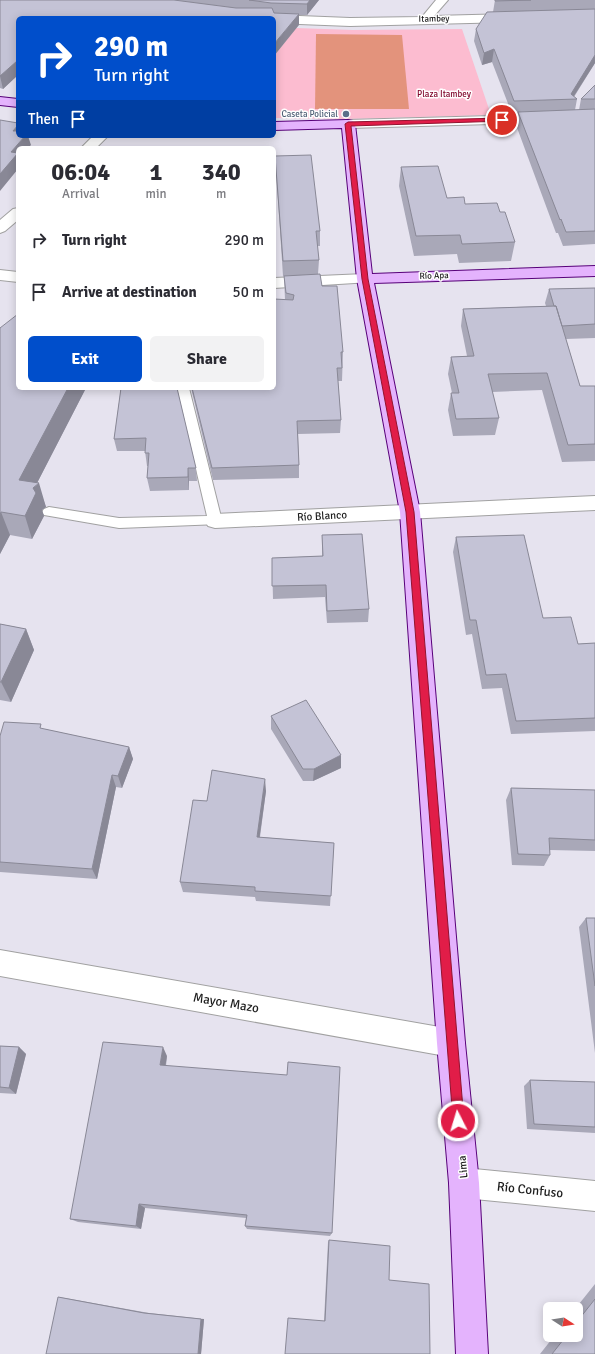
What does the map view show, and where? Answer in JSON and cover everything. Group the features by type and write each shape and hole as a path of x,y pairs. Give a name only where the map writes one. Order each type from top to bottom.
{"street":[{"path":"426,20 442,0"},
{"name":"Itambey","path":"276,19 350,22 526,17"},
{"path":"0,101 16,103"},
{"path":"276,126 595,117"},
{"name":"Lima","path":"348,124 365,279 410,512 451,1043 464,1183 472,1354"},
{"path":"90,146 99,138"},
{"path":"0,228 16,214"},
{"name":"Río Apa","path":"276,283 595,271"},
{"path":"0,275 16,277"},
{"name":"Río Blanco","path":"215,521 595,503"},
{"name":"Mayor Mazo","path":"0,963 451,1043"},
{"name":"Río Confuso","path":"464,1183 595,1196"}],"lane":[{"path":"183,390 215,521"},
{"name":"Río Blanco","path":"49,512 119,523 215,521"}],"green space":[{"name":"Plaza Itambey","path":"296,28 353,30 462,29 491,115 346,119 276,118 276,53"}],"shaded area":[{"path":"316,34 402,35 409,109 315,109"}],"building":[{"path":"0,0 174,0 236,8 272,8 274,13 299,14 276,42 276,16 16,16 16,62 0,76"},
{"path":"249,0 310,0 307,4 271,3"},
{"path":"495,0 531,0 495,1"},
{"path":"595,9 595,55 571,94 577,99 514,101 494,49 484,53 476,29 487,12"},
{"path":"595,85 595,99 581,99"},
{"path":"595,109 595,231 566,232 518,112"},
{"path":"0,120 16,123 16,127 13,131 16,131 16,138 23,138 11,152 16,153 16,155 0,174"},
{"path":"311,155 320,231 316,231 319,260 283,261 276,156"},
{"path":"438,166 447,198 464,197 465,204 497,203 500,212 505,212 515,242 462,244 460,235 416,236 401,167"},
{"path":"320,274 322,286 337,286 343,352 341,352 342,368 337,368 341,420 297,421 299,465 212,468 192,390 276,390 276,299 293,300 294,295 286,293 284,276"},
{"path":"595,288 595,324 562,326 549,289"},
{"path":"556,306 580,386 595,386 595,444 568,445 547,373 488,374 499,418 456,419 451,393 459,393 451,357 474,356 463,309"},
{"path":"16,316 16,390 67,390 19,480 39,483 33,488 36,493 25,516 1,512 0,515 0,328"},
{"path":"121,390 177,390 196,468 188,468 188,477 147,478 149,453 145,453 146,438 114,439"},
{"path":"362,534 369,609 327,611 326,585 272,586 272,558 323,556 322,535"},
{"path":"524,535 543,618 571,617 578,644 595,643 595,718 516,721 506,674 486,675 476,620 470,620 456,537"},
{"path":"0,624 26,629 1,682 0,682"},
{"path":"306,700 341,755 314,769 303,769 271,716"},
{"path":"4,722 41,724 40,728 129,747 118,776 112,775 92,869 0,862 0,736"},
{"path":"212,770 265,779 257,837 334,843 331,896 255,891 255,887 180,882 193,800 207,801"},
{"path":"511,788 595,790 595,840 549,838 550,855 518,854"},
{"path":"586,918 595,918 595,986"},
{"path":"103,1042 163,1047 160,1065 287,1075 288,1062 340,1067 332,1233 245,1226 247,1215 139,1204 136,1226 70,1219"},
{"path":"0,1046 19,1047 9,1088 0,1087"},
{"path":"530,1080 595,1082 595,1127 534,1124"},
{"path":"329,1240 390,1246 389,1280 429,1284 430,1354 285,1354 288,1318 325,1321"},
{"path":"58,1297 144,1313 201,1319 198,1354 46,1354"},
{"path":"595,1299 595,1354 552,1354 561,1342 583,1342 583,1314"}],"place":[{"name":"Caseta Policial","path":"346,114"}],"route":[{"path":"458,1121 410,512 365,279 348,124 502,120"}]}
